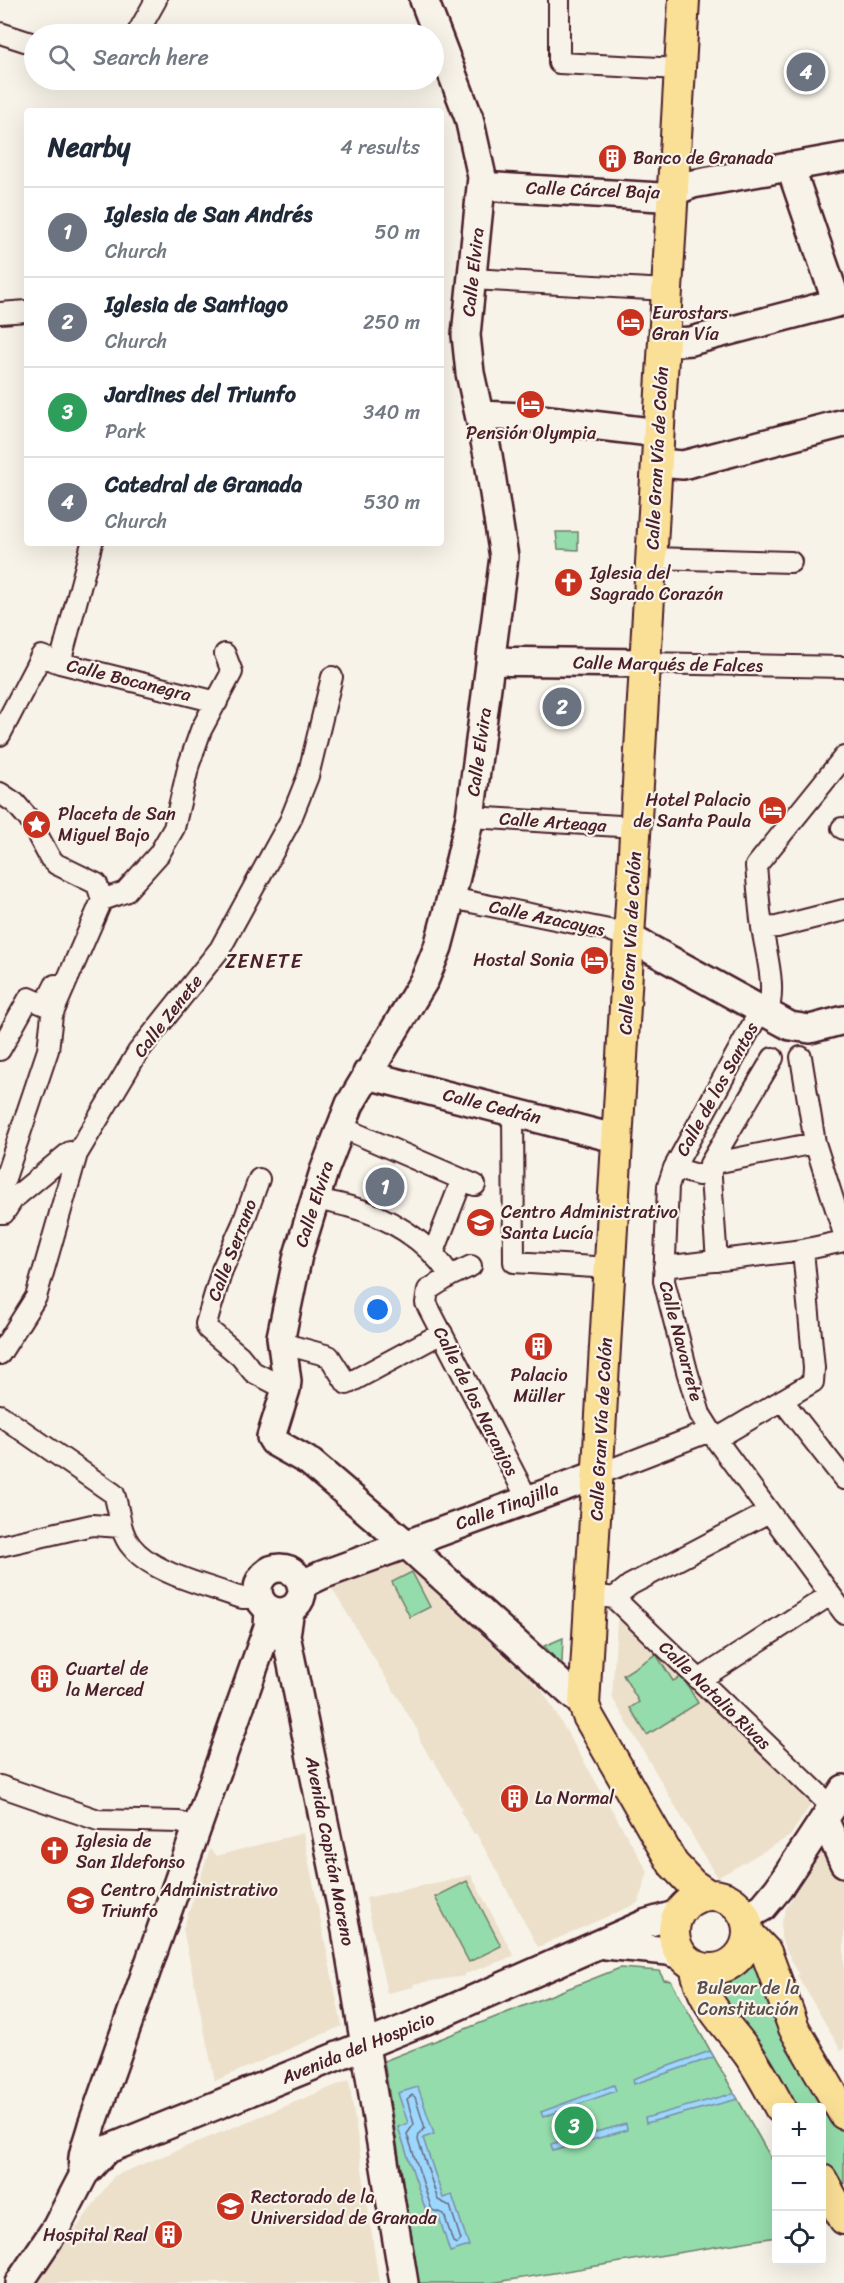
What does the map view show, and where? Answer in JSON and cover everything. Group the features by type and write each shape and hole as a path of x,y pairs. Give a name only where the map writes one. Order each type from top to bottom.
{"main road":[{"name":"Calle Elvira","path":"424,0 433,24"},
{"name":"Calle Gran Vía de Colón","path":"584,1705 603,1597 599,1474 684,0"},
{"name":"Calle Elvira","path":"406,1544 308,1461 274,1442 271,1437 287,1381 281,1343 298,1255 315,1198 350,1104 425,979 438,947 451,898 470,817 504,556 481,415 470,373 467,345 467,312 482,186 469,118 444,52"},
{"name":"Calle Cárcel Baja","path":"482,186 660,196 693,184 844,157"},
{"path":"664,343 691,341 841,302 790,166"},
{"path":"481,415 524,417 659,433"},
{"path":"657,463 683,465 844,423"},
{"name":"Calle Marqués de Falces","path":"491,660 646,663"},
{"name":"Calle Azacayas","path":"630,938 764,1013 799,1029 810,1029 844,1020"},
{"name":"Calle Cedrán","path":"367,1073 375,1077 618,1138"},
{"name":"Calle Tinajilla","path":"301,1585 527,1498 599,1474"},
{"path":"406,1544 584,1705 588,1716 673,1864 692,1884 708,1895"},
{"path":"84,2174 83,2156 92,2125 268,1627 260,1581 275,1569 288,1570 295,1575 301,1585 299,1601 265,1604"},
{"name":"Avenida Capitán Moreno","path":"265,1604 286,1635 291,1658 346,1930 404,2283"},
{"path":"259,1652 267,1650 278,1652 291,1658"},
{"path":"833,1805 844,1863"},
{"path":"689,1961 708,1969 724,1967 734,1961 744,1949 747,1925 778,1889 833,1805"},
{"path":"673,1864 680,1912"},
{"path":"777,2103 749,2055 710,2004 689,1961 676,1943 674,1931 680,1912 689,1902 708,1895 721,1896 734,1903 766,1952 794,2028 844,2114"},
{"name":"Avenida del Hospicio","path":"114,2148 600,1945 647,1923 680,1912"},
{"name":"Avenida del Hospicio","path":"600,1945 658,1949 689,1961"},
{"path":"92,2125 99,2138 114,2148"},
{"path":"19,2283 52,2238 84,2174 106,2150 114,2148"},
{"path":"27,2283 89,2178 111,2155 114,2148"},
{"path":"826,2187 844,2219"}],"street":[{"path":"143,24 156,0"},
{"path":"559,0 559,63 680,69"},
{"path":"0,33 24,41"},
{"path":"471,279 667,290"},
{"path":"0,314 24,311"},
{"path":"60,663 91,546"},
{"path":"652,558 791,562"},
{"path":"102,900 126,892 159,854 174,828 189,764 201,730 232,672 225,654"},
{"name":"Calle Bocanegra","path":"0,735 41,656 60,663 217,702"},
{"name":"Calle Marqués de Falces","path":"646,663 844,667"},
{"name":"Calle Zenete","path":"0,1354 36,1297 77,1154 138,1052 220,949 290,821 308,776 332,677"},
{"path":"764,1013 771,1004 770,974 762,928 756,867 844,757"},
{"path":"0,793 15,803 29,819 50,858 56,864 97,884 102,900 52,1015 48,1050 0,1193"},
{"name":"Calle Arteaga","path":"470,817 636,827"},
{"name":"Calle Azacayas","path":"451,898 609,930 630,938"},
{"path":"762,928 777,927 844,910"},
{"path":"0,1050 29,998 45,1005 80,930 88,933"},
{"name":"Calle de los Santos","path":"675,1168 764,1013"},
{"path":"801,1057 815,1143 844,1234"},
{"path":"717,1261 711,1169 773,1058"},
{"path":"513,1111 514,1262 610,1268"},
{"path":"341,1127 469,1182 432,1254"},
{"path":"675,1168 699,1175 711,1169 815,1143"},
{"path":"0,1214 4,1213 13,1199 70,1152 77,1154"},
{"name":"Calle Navarrete","path":"675,1168 668,1186 664,1281 695,1368 700,1414 844,1613"},
{"name":"Calle Serrano","path":"259,1179 222,1270 206,1324 208,1329 240,1356 253,1372 286,1389"},
{"path":"315,1198 348,1206 383,1219 412,1236 441,1261 450,1276 471,1266"},
{"path":"664,1267 802,1250 844,1241"},
{"name":"Calle Tinajilla","path":"599,1474 713,1435 813,1382 814,1368 802,1250"},
{"name":"Calle de los Naranjos","path":"450,1276 428,1290 426,1303 527,1498"},
{"path":"281,1343 329,1356 347,1384 442,1334"},
{"path":"782,1400 844,1479"},
{"path":"0,1415 114,1494 120,1509 121,1527 130,1546 160,1569 265,1604"},
{"path":"603,1597 630,1586 770,1512"},
{"path":"0,1546 94,1525 121,1527"},
{"path":"699,1680 831,1595"},
{"name":"Calle Natalio Rivas","path":"603,1597 699,1680 833,1805"},
{"path":"0,1786 98,1820 179,1822 197,1827"}],"shaded area":[{"path":"401,1561 543,1691 648,1872 638,1903 538,1947 476,1833 474,1834 460,1811 462,1809 433,1759 431,1760 420,1740 418,1731 331,1587"},
{"path":"627,1620 813,1801 790,1836 717,1878 612,1697 617,1621"},
{"path":"303,1833 342,2026 215,2081 183,1929 210,1849 216,1856"},
{"path":"821,1852 835,1854 844,1877 844,2049 841,2050 797,1975 799,1974 781,1937 781,1924 786,1908"},
{"path":"471,1875 514,1956 465,1974 465,1976 413,1984 414,1987 387,1993 366,1898"},
{"name":"Rectorado de la Universidad de Granada","path":"349,2080 379,2283 37,2283 114,2176"}],"green space":[{"path":"556,532 578,532 578,550 558,549"},
{"path":"412,1572 430,1607 410,1617 392,1582"},
{"path":"563,1638 562,1662 559,1662 544,1646"},
{"path":"656,1654 673,1681 682,1676 698,1703 647,1735 630,1708 639,1702 623,1675"},
{"path":"467,1881 501,1946 469,1962 435,1897"},
{"name":"Bulevar de la Constitución","path":"758,1959 786,2033 844,2130 844,2204 826,2172 826,2103 785,2103 710,1988"},
{"path":"620,1968 659,1971 664,1980 671,1981 772,2160 772,2238 491,2283 419,2283 384,2061"}],"water":[{"path":"710,2051 714,2057 634,2084 633,2079"},
{"path":"614,2085 616,2091 543,2117 541,2112"},
{"path":"418,2087 434,2134 423,2138 443,2198 452,2195 469,2246 450,2252 439,2217 429,2220 398,2127 408,2123 398,2093"},
{"path":"734,2093 738,2099 646,2123 645,2118"},
{"path":"626,2124 627,2130 553,2151 551,2144"}],"place":[{"name":"Catedral de Granada","path":"806,72"},
{"name":"Banco de Granada","path":"612,158"},
{"name":"Eurostars Gran Vía","path":"631,323"},
{"name":"Pensión Olympia","path":"531,404"},
{"name":"Iglesia del Sagrado Corazón","path":"569,583"},
{"name":"Iglesia de Santiago","path":"562,707"},
{"name":"Hotel Palacio de Santa Paula","path":"772,810"},
{"name":"Placeta de San Miguel Bajo","path":"37,824"},
{"name":"Hostal Sonia","path":"595,960"},
{"name":"Iglesia de San Andrés","path":"385,1187"},
{"name":"Centro Administrativo Santa Lucía","path":"480,1222"},
{"name":"Palacio Müller","path":"539,1346"},
{"name":"Cuartel de la Merced","path":"45,1679"},
{"name":"La Normal","path":"514,1798"},
{"name":"Iglesia de San Ildefonso","path":"55,1851"},
{"name":"Centro Administrativo Triunfo","path":"80,1900"},
{"name":"Jardines del Triunfo","path":"574,2126"},
{"name":"Rectorado de la Universidad de Granada","path":"230,2207"},
{"name":"Hospital Real","path":"169,2235"}],"district":[{"name":"ZENETE","path":"264,961"}]}
